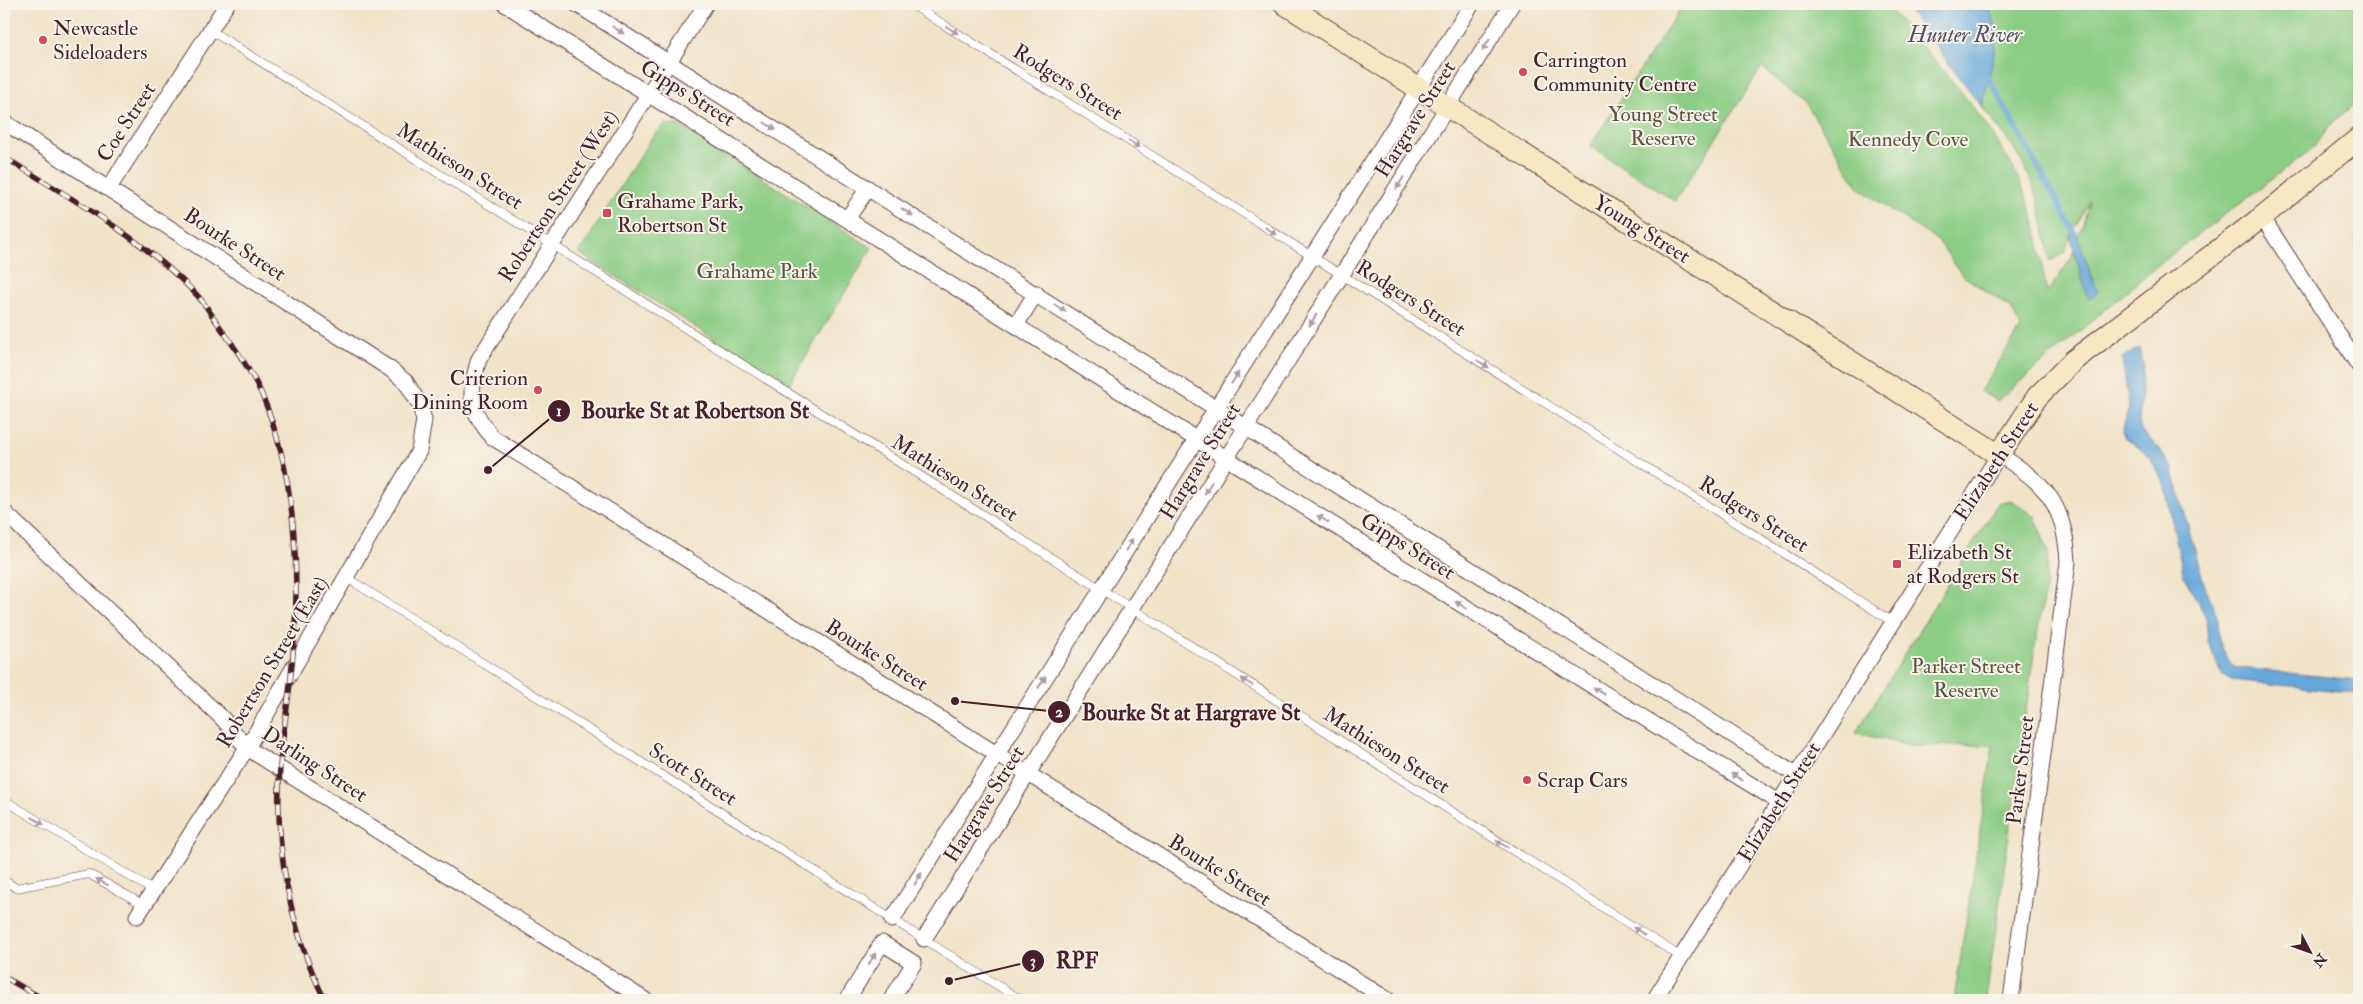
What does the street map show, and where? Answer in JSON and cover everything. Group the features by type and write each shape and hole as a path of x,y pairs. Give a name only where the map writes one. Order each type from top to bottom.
{"main road":[{"name":"Young Street","path":"1285,4 1998,455"},
{"name":"Elizabeth Street","path":"1998,455 2038,397 2074,360 2262,216 2359,138"}],"street":[{"name":"Coe Street","path":"109,188 227,4"},
{"name":"Gipps Street","path":"505,4 1196,439 1779,802"},
{"name":"Gipps Street","path":"576,4 1217,407 1796,775"},
{"name":"Robertson Street (West)","path":"476,418 472,402 471,384 479,359 706,4"},
{"name":"Hargrave Street","path":"892,920 1472,4"},
{"name":"Hargrave Street","path":"924,939 1448,107 1510,4"},
{"name":"Bourke Street","path":"4,122 390,369 406,382 420,405 424,420"},
{"path":"847,219 868,188"},
{"path":"2262,216 2359,366"},
{"path":"1016,325 1036,293"},
{"name":"Bourke Street","path":"476,418 492,437 1388,1000"},
{"name":"Robertson Street (East)","path":"141,911 247,748 347,578 420,451 424,420"},
{"name":"Elizabeth Street","path":"1654,1000 1998,455"},
{"name":"Parker Street","path":"1998,455 2021,468 2043,487 2060,512 2067,534 2068,562 2011,1000"},
{"name":"Darling Street","path":"4,512 222,718 247,748 645,1000"},
{"path":"847,1000 882,943 914,963 890,1000"}],"lane":[{"name":"Rodgers Street","path":"911,4 1893,622"},
{"name":"Mathieson Street","path":"210,30 1132,609 1681,957"},
{"name":"Scott Street","path":"347,578 1021,1000"},
{"path":"4,800 154,891"},
{"path":"4,880 16,888 89,874 141,911"}],"green space":[{"path":"1673,4 1885,4 1982,119 2014,169 2034,220 2047,293 2071,259 2090,201 2070,236 2065,253 2050,261 2040,208 2030,178 2002,132 1982,107 1994,55 1996,34 1994,20 1986,4 2359,4 2359,100 2334,121 2313,148 2163,261 1997,401 1980,391 2021,328 2011,308 1962,275 1939,242 1860,189 1807,105 1762,67 1675,201 1590,146 1680,9"},
{"name":"Grahame Park","path":"665,124 679,125 872,248 788,386 579,253 652,137"},
{"name":"Parker Street Reserve","path":"2011,500 2035,516 2048,552 2046,584 2034,652 1986,1000 1954,1000 1993,745 1911,746 1856,733 1998,503"}],"water":[{"name":"Hunter River","path":"1904,4 1986,4 1994,20 1996,34 1994,55 1982,107"},
{"path":"2074,228 2098,292 2088,299 2070,236"},
{"path":"2139,348 2143,364 2139,422 2141,430 2159,449 2172,468 2204,583 2218,619 2219,639 2225,655 2233,666 2249,669 2359,680 2359,693 2231,680 2221,673 2208,641 2206,617 2184,577 2164,483 2148,457 2132,442 2125,439 2122,432 2129,407 2122,358"}],"waterway":[{"path":"1984,70 2075,234"}],"railway":[{"path":"4,157 104,219 174,272 204,304 242,358 262,395 274,427 290,497 296,569 294,641 280,767 279,797 282,857 287,887 302,945 325,1000"},
{"path":"4,977 45,1000"}],"place":[{"name":"Newcastle Sideloaders","path":"43,40"},
{"name":"Carrington Community Centre","path":"1523,72"},
{"name":"Grahame Park, Robertson St","path":"607,213"},
{"name":"Criterion Dining Room","path":"538,390"},
{"name":"Bourke St at Robertson St","path":"488,470"},
{"name":"Elizabeth St at Rodgers St","path":"1897,564"},
{"name":"Bourke St at Hargrave St","path":"955,701"},
{"name":"Scrap Cars","path":"1527,780"},
{"name":"RPF","path":"949,981"}],"park label":[{"name":"Young Street Reserve","path":"1663,126"},
{"name":"Kennedy Cove","path":"1908,139"}]}
